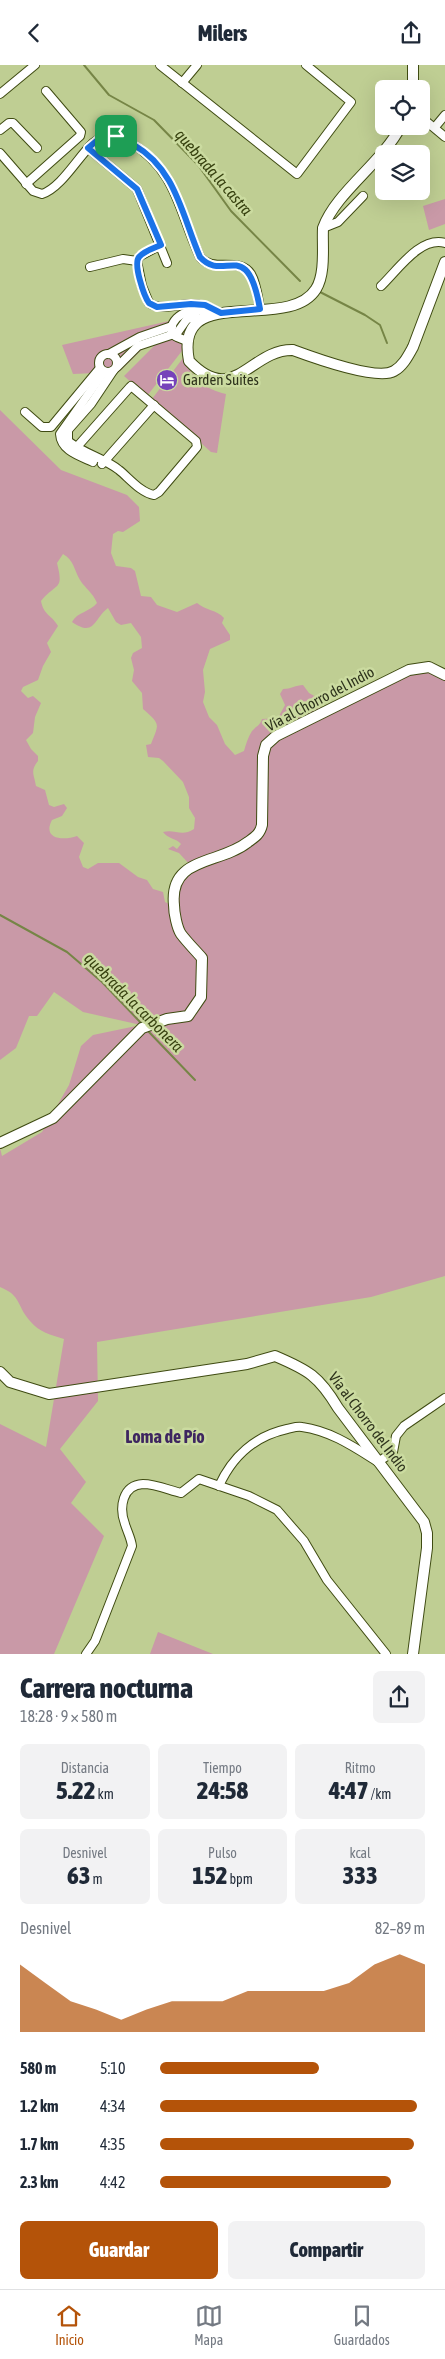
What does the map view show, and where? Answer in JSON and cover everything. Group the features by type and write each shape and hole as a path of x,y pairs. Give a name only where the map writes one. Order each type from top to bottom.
{"street":[{"path":"0,95 35,65"},
{"path":"160,65 297,174 351,102 306,65"},
{"path":"182,83 197,65"},
{"path":"413,65 413,80"},
{"path":"26,184 80,136 81,132 46,91"},
{"path":"435,127 445,115"},
{"path":"0,130 9,123 14,123 37,148"},
{"path":"430,123 445,137"},
{"path":"0,153 36,193 46,193 56,185 88,148 103,137 113,135 151,157 170,181 200,257 209,264 237,265 244,268 250,274 257,291 260,309"},
{"path":"395,135 378,160 336,204 323,228 320,277 316,289 308,299 285,308 221,313 206,318 190,332 187,341 189,361 207,376 216,378 240,375 270,353 280,350 292,350 372,373 387,374 399,367 413,347 445,262"},
{"path":"88,148 137,189 167,263"},
{"path":"323,228 338,222 363,196"},
{"path":"381,286 419,249 435,242 445,243"},
{"path":"161,245 140,256 137,261 147,301 157,307 198,305 221,313"},
{"path":"90,267 123,259 137,261"},
{"path":"108,369 98,362 101,357 140,337 172,326 186,312 205,311 206,318"},
{"path":"25,412 42,427 51,427 108,369 138,346 175,335 187,319 196,317 206,318"},
{"path":"172,326 175,335 187,341"},
{"path":"75,450 130,387 133,386 196,441 197,447 159,492 154,495 145,492 123,474 117,474 102,464 75,450 60,441 60,434 88,402 116,358 109,353"},
{"path":"102,464 154,405"},
{"name":"Vía al Chorro del Indio","path":"0,1143 53,1118 142,1028 167,1019 188,1016 201,997 202,957 180,933 174,906 173,887 179,875 191,866 240,848 260,833 262,825 263,756 266,745 276,736 408,670 429,667 445,675"},
{"name":"Vía al Chorro del Indio","path":"0,1372 10,1382 49,1394 247,1364 275,1357 312,1374 326,1389 424,1522 427,1533 413,1654"},
{"path":"219,1486 228,1468 239,1454 257,1440 276,1431 300,1426 342,1439 378,1462 393,1451 396,1436 404,1427 445,1399"},
{"path":"86,1654 95,1641 132,1546 124,1523 122,1503 124,1495 133,1487 142,1484 181,1493 199,1479 249,1496 278,1510 304,1541 327,1580 386,1654"}],"shaded area":[{"path":"445,199 445,224 429,230 423,206"},
{"path":"196,315 192,322 159,333 119,372 73,374 62,345"},
{"path":"188,331 185,347 147,396 124,376 161,339"},
{"path":"183,358 190,371 200,382 211,389 226,394 217,453 211,452 152,399"},
{"path":"0,410 61,470 127,495 139,507 140,521 123,532 118,531 113,534 111,553 116,566 131,568 135,571 141,596 151,597 157,605 177,612 197,603 224,618 222,623 230,635 230,640 210,649 203,670 205,692 203,702 209,717 217,725 225,744 235,755 244,751 253,729 262,719 278,718 285,705 280,694 283,689 303,685 309,693 318,698 318,703 322,708 409,670 429,667 445,675 445,1276 371,1297 97,1342 98,1401 60,1449 86,1482 71,1503 104,1536 54,1654 0,1654 0,1424 46,1447 64,1339 37,1328 30,1321 15,1297 0,1287 0,1148 2,1156 42,1132 69,1085 81,1046 93,1035 141,1025 83,1012 54,992 37,1016 29,1016 16,1048 0,1060","holes":["63,554 72,562 80,580 97,603 77,616 72,622 85,628 90,627 108,608 116,622 121,625 131,623 141,637 142,648 133,653 131,658 134,670 132,681 142,693 143,709 153,718 157,725 151,744 146,745 148,757 159,758 183,782 189,797 189,808 195,818 194,829 190,831 182,833 163,832 181,844 177,849 173,846 168,849 179,853 191,866 173,887 173,906 165,902 163,892 153,889 147,880 138,877 119,863 98,863 88,869 83,867 79,857 84,843 77,836 60,838 52,835 50,831 52,820 62,816 67,808 64,804 54,807 49,805 45,790 36,786 33,770 38,761 38,756 26,740 33,733 35,717 41,703 33,696 28,698 21,691 23,687 38,680 51,652 47,643 58,626 46,613 41,601 58,585 60,578 57,563"]},
{"path":"158,1632 213,1654 150,1654"}],"waterway":[{"name":"quebrada la castra","path":"84,65 109,95 154,120 198,165 231,211 300,281"},
{"name":"quebrada la castra","path":"320,292 365,315 380,325 387,343"},
{"name":"quebrada la carbonera","path":"0,915 67,952 102,982 142,1024"},
{"name":"quebrada la carbonera","path":"147,1030 195,1080"}],"place":[{"name":"Garden Suites","path":"167,380"}],"district":[{"name":"Loma de Pío","path":"165,1437"}],"route":[{"path":"106,135 116,136 145,151 157,162 170,181 202,260 212,265 237,265 244,268 250,274 257,291 260,309 221,313 205,305 191,304 157,307 147,301 137,269 137,259 161,245 137,189 88,148 106,135"}]}
